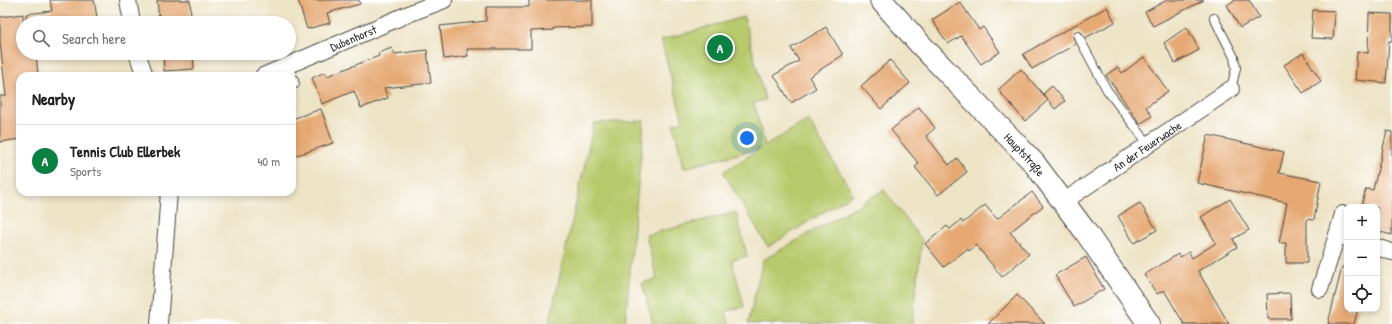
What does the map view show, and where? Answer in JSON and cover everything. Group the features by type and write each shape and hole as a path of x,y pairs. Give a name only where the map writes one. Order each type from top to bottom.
{"main road":[{"name":"Hauptstraße","path":"881,0 920,44 1034,163 1085,231 1149,324"}],"street":[{"path":"128,0 131,16"},
{"name":"Dubenhorst","path":"272,72 444,0"},
{"path":"139,60 144,72"},
{"name":"An der Feuerwache","path":"1063,202 1231,89"},
{"path":"159,324 169,196"},
{"path":"1320,289 1342,237 1343,214"},
{"path":"1380,248 1392,252"}],"lane":[{"path":"1214,18 1234,57 1236,68 1231,89"},
{"path":"1078,36 1107,90 1149,145"},
{"path":"288,65 291,72"}],"green space":[{"path":"744,17 765,100 754,103 765,146 808,120 853,194 768,247 723,172 761,148 684,168 673,124 683,121 661,40"},
{"path":"644,121 625,324 549,324 594,123"},
{"path":"884,190 922,240 912,324 748,324 763,260"},
{"path":"736,212 747,256 732,260 744,307 726,311 729,324 653,324 642,283 657,279 646,235"}],"building":[{"path":"50,0 94,0 97,16 26,16 26,14 52,11"},
{"path":"157,0 190,0 191,16 159,16"},
{"path":"298,0 359,0 360,4 327,13 330,23 307,29"},
{"path":"529,0 592,0 592,27 553,28 553,30 531,31 531,49 467,49 468,56 444,59 440,26 486,21 486,7 529,7"},
{"path":"1167,0 1204,0 1153,26 1145,12"},
{"path":"1235,0 1249,0 1259,17 1240,28 1227,5"},
{"path":"960,2 979,30 983,27 1000,52 981,64 961,36 948,44 932,20"},
{"path":"1107,7 1115,22 1085,38 1081,32 1075,31 1073,36 1076,44 1032,69 1023,54"},
{"path":"1313,10 1335,11 1333,39 1311,38"},
{"path":"1369,13 1392,14 1392,41 1389,41 1386,83 1355,80 1357,52 1368,53"},
{"path":"23,14 23,16 16,16 16,60 37,60 38,72 16,72 16,140 0,142 0,96 6,96 0,42 0,17"},
{"path":"826,27 843,55 809,77 816,88 791,103 774,75 799,61 791,48"},
{"path":"1187,27 1199,50 1175,63 1164,43"},
{"path":"392,48 394,54 427,50 431,83 384,88 388,98 361,108 354,91 322,104 312,78 325,72 327,76 379,56 378,53"},
{"path":"1303,53 1321,81 1303,93 1284,65"},
{"path":"1144,57 1168,91 1146,107 1152,116 1140,124 1106,75 1118,67 1122,73"},
{"path":"163,60 193,60 194,69 164,71"},
{"path":"890,60 910,83 881,109 861,86"},
{"path":"1021,69 1048,100 1025,121 998,90"},
{"path":"1052,86 1065,101 1055,109 1043,94"},
{"path":"919,107 935,128 926,136 949,165 957,158 967,172 938,195 915,167 919,164 891,130"},
{"path":"321,109 333,143 296,156 296,118"},
{"path":"1387,131 1392,132 1392,235 1380,232 1380,204 1362,204 1366,189 1373,190"},
{"path":"1208,135 1284,152 1279,173 1321,181 1314,220 1307,219 1307,263 1286,263 1286,243 1279,243 1287,203 1197,183"},
{"path":"1032,192 1043,206 1010,232 1029,254 1002,277 976,245 969,251 967,249 944,267 925,244 947,226 950,229 961,220 963,223 985,205 997,219"},
{"path":"1230,199 1249,230 1233,239 1237,247 1198,271 1229,324 1184,324 1164,290 1157,294 1144,275 1178,254 1180,257 1189,252 1192,258 1216,243 1201,217"},
{"path":"1140,203 1157,230 1134,243 1118,216"},
{"path":"1086,257 1104,289 1074,307 1055,275"},
{"path":"1342,267 1344,267 1344,312 1357,312 1354,324 1328,324"},
{"path":"1290,293 1291,319 1268,319 1267,294"},
{"path":"1017,295 1045,324 988,324"}],"place":[{"name":"Tennis Club Ellerbek","path":"720,48"}]}
